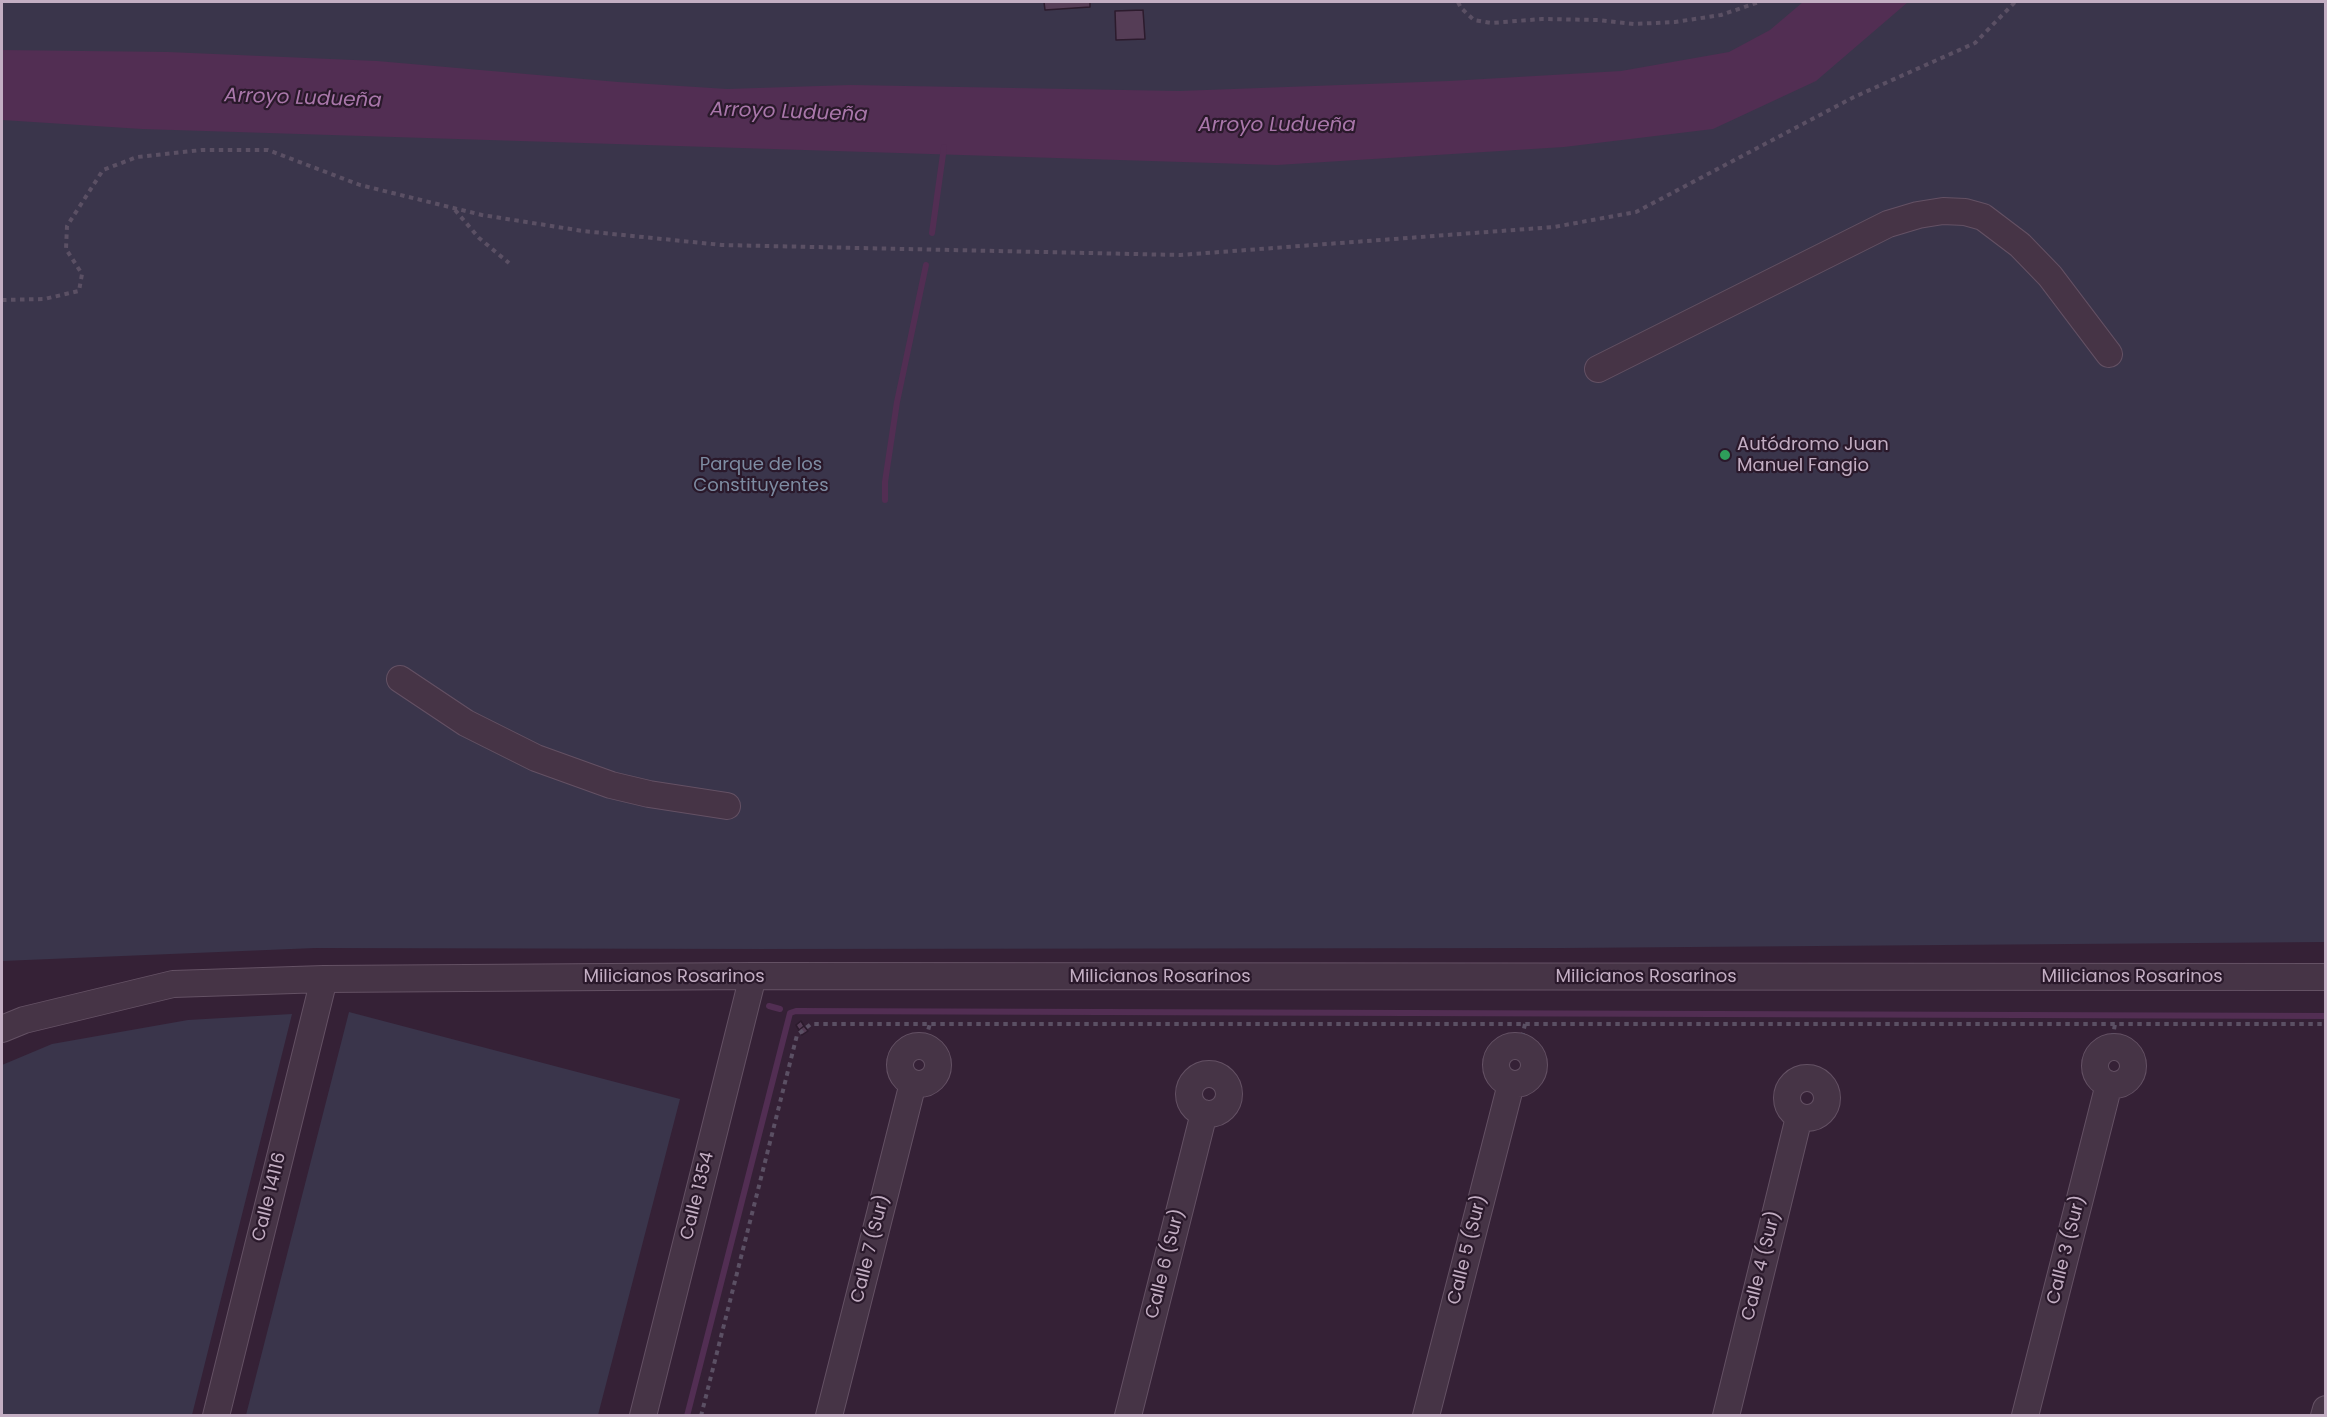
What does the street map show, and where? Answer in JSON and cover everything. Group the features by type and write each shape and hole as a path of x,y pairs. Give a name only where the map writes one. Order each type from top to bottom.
{"street":[{"path":"1598,369 1888,224 1918,215 1943,211 1965,212 1983,217 2020,245 2050,276 2109,354"},
{"path":"400,679 465,723 536,758 611,785 659,796 727,806"},
{"name":"Calle 1354","path":"643,1416 753,976"},
{"name":"Milicianos Rosarinos","path":"2,1029 24,1020 173,984 324,978 2325,977"},
{"name":"Calle 14116","path":"216,1416 324,978"},
{"name":"Calle 7 (Sur)","path":"830,1416 913,1083 902,1074 900,1059 927,1035"},
{"name":"Calle 5 (Sur)","path":"1426,1416 1511,1084 1499,1075 1497,1060 1505,1048 1523,1035"},
{"name":"Calle 3 (Sur)","path":"2025,1416 2109,1084 2102,1080 2095,1068 2099,1054 2113,1035"},
{"name":"Calle 6 (Sur)","path":"1128,1416 1204,1113"},
{"name":"Calle 4 (Sur)","path":"1726,1416 1799,1117"},
{"path":"2324,1416 2325,1409"}],"path":[{"path":"1458,2 1474,20 1491,23 1598,20 1634,24 1675,22 1721,15 1759,2"},
{"path":"2,300 44,299 79,291 82,274 66,249 67,226 102,170 137,157 202,150 268,150 360,185 455,209 583,231 722,246 1180,255 1554,227 1636,212 1854,97 1975,43 2015,2"},
{"path":"455,209 479,238 509,263"},
{"path":"701,1416 796,1035 812,1024 927,1035 2113,1035 2325,1024"}],"green space":[{"name":"Autódromo Juan Manuel Fangio","path":"2,2 2325,2 2325,942 1565,948 315,948 2,961"},
{"path":"349,1012 680,1099 598,1415 246,1415"},
{"path":"292,1014 192,1415 2,1415 2,1065 52,1044 188,1020"}],"water":[{"name":"Arroyo Ludueña","path":"1803,2 1908,2 1816,81 1713,129 1564,147 1277,165 142,129 2,120 2,50 168,52 377,61 727,89 851,85 1179,91 1449,81 1621,71 1729,52 1770,30"}],"building":[{"path":"1044,2 1090,2 1090,7 1045,10"},
{"path":"1143,10 1145,39 1116,40 1115,11"},
{"path":"801,1021 804,1026 799,1030 796,1025"},
{"path":"804,1026 808,1031 802,1035 799,1030"}],"waterway":[{"path":"932,233 944,147"},
{"path":"885,500 885,482 897,402 926,265"},
{"path":"769,1006 780,1009"},
{"path":"687,1416 790,1013 796,1011 2326,1016"}],"place":[{"name":"Autódromo Juan Manuel Fangio","path":"1725,455"}],"park label":[{"name":"Parque de los Constituyentes","path":"761,475"}]}
